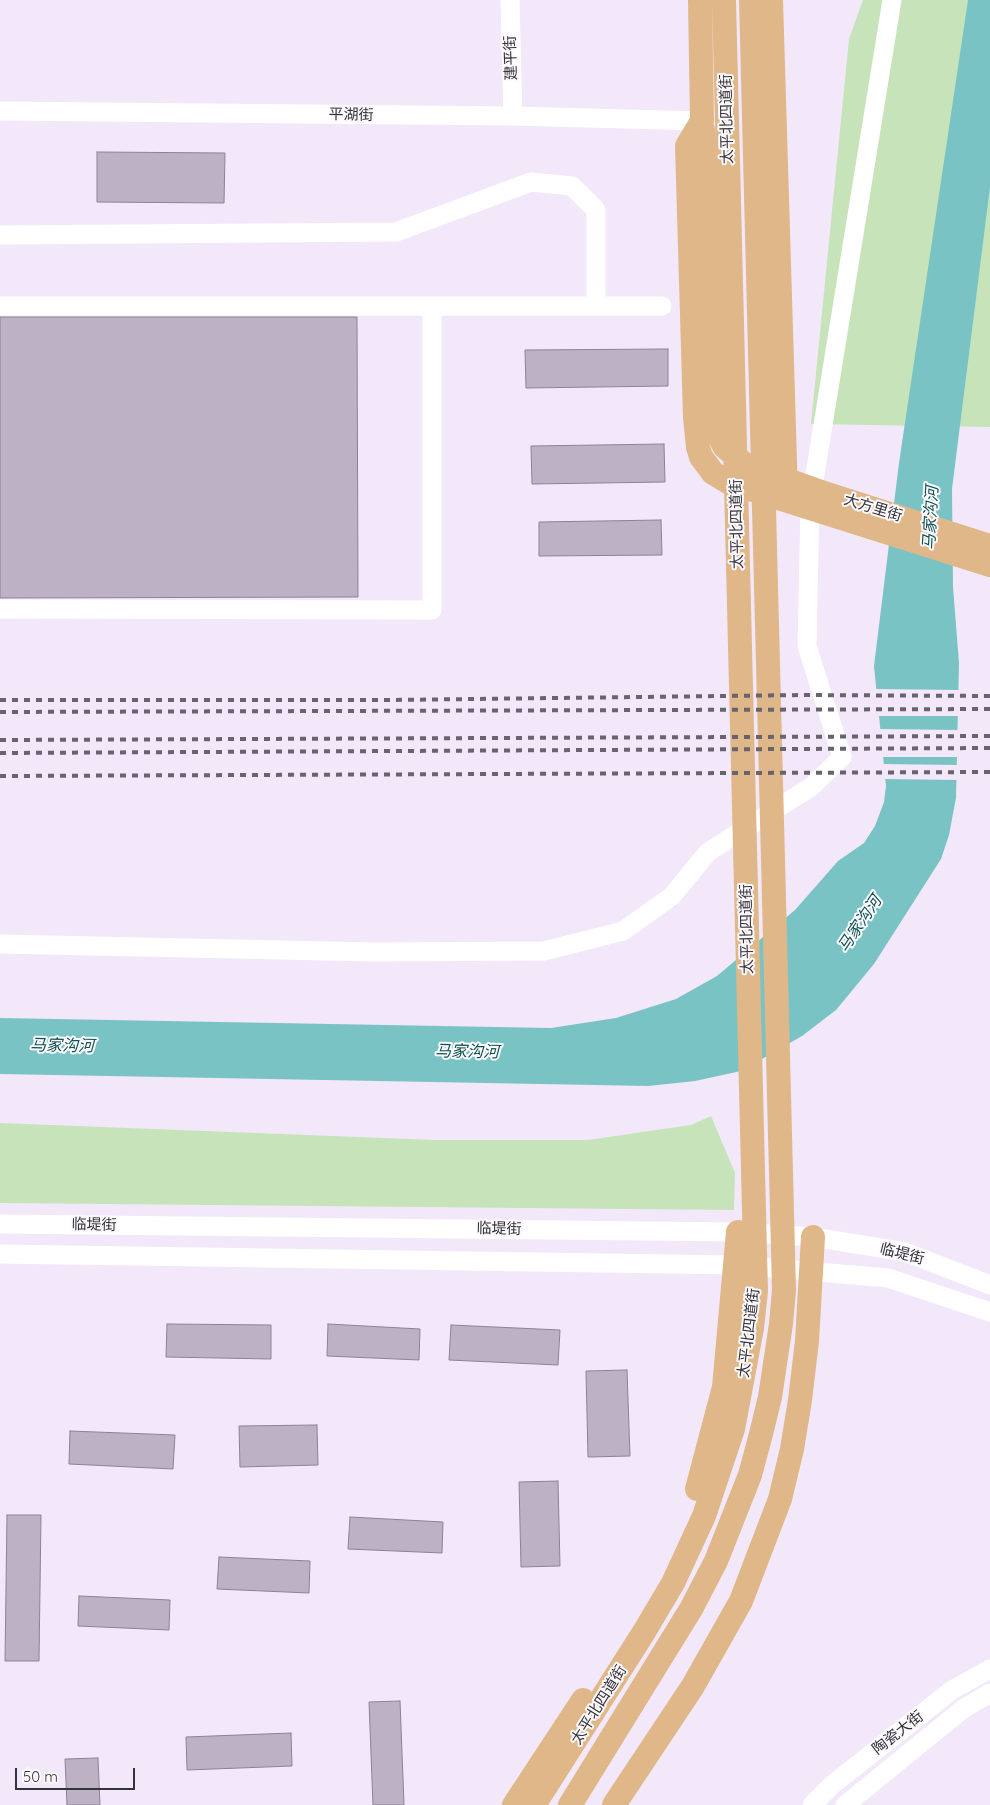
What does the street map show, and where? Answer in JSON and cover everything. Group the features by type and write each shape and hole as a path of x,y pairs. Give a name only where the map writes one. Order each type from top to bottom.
{"main road":[{"path":"700,0 702,121"},
{"name":"太平北四道街","path":"534,1805 649,1624 673,1583 704,1516 733,1429 750,1337 756,1291 724,0"},
{"name":"太平北四道街","path":"570,1805 691,1609 716,1561 750,1475 762,1434 770,1397 781,1324 784,1290 751,0"},
{"path":"771,0 786,490"},
{"name":"大方里街","path":"702,121 687,146 698,447 706,466 721,479 786,490 866,516 990,546"},
{"name":"大方里街","path":"866,516 990,565"},
{"name":"太平北四道街","path":"514,1805 636,1620 684,1527 702,1475 724,1387 738,1232"},
{"path":"614,1805 693,1686 741,1601 780,1499 792,1449 800,1400 807,1342 813,1237"}],"street":[{"name":"建平街","path":"510,0 514,116"},
{"path":"0,944 374,952 544,951 623,931 672,896 708,852 811,787 842,757 807,646 811,499 892,0"},
{"name":"平湖街","path":"0,111 514,116 702,121"},
{"path":"0,235 396,232 530,182 572,186 596,210 596,306"},
{"path":"0,306 662,306"},
{"path":"0,609 432,610 432,307"},
{"name":"临堤街","path":"0,1224 738,1232 813,1237 905,1252 990,1284"},
{"name":"临堤街","path":"0,1254 736,1265 888,1278 990,1312"},
{"name":"陶瓷大街","path":"812,1805 832,1785 952,1690 990,1669"},
{"name":"陶瓷大街","path":"845,1805 964,1709 990,1693"}],"shaded area":[{"path":"863,0 990,0 990,427 811,424 849,39"},
{"path":"711,1116 735,1173 734,1210 0,1203 0,1123 435,1140 588,1140 691,1125"}],"water":[{"name":"马家沟河","path":"968,0 990,0 990,187 952,489 953,587 959,663 956,798 949,835 941,859 874,964 836,1010 802,1036 741,1071 695,1081 648,1086 0,1074 0,1018 551,1028 616,1018 676,999 717,976 795,910 838,861 864,843 875,826 884,802 886,786 874,666 899,463"}],"pier":[{"path":"874,689 961,690 960,716 876,716"},
{"path":"878,729 960,730 959,757 880,757"},
{"path":"881,764 959,765 959,780 883,779"}],"building":[{"path":"97,152 225,153 224,203 97,202"},
{"path":"0,317 357,317 358,597 0,598"},
{"path":"668,349 668,386 526,388 525,350"},
{"path":"664,444 665,482 532,484 531,446"},
{"path":"661,520 662,555 539,556 539,522"},
{"path":"167,1324 271,1325 271,1359 166,1357"},
{"path":"328,1324 420,1329 419,1360 327,1356"},
{"path":"451,1325 560,1330 558,1365 449,1360"},
{"path":"627,1370 630,1456 588,1457 586,1371"},
{"path":"317,1425 318,1465 240,1467 239,1426"},
{"path":"70,1431 175,1435 173,1469 69,1464"},
{"path":"558,1481 560,1566 521,1567 519,1482"},
{"path":"7,1515 41,1515 39,1661 5,1661"},
{"path":"350,1517 443,1522 442,1553 348,1549"},
{"path":"219,1557 310,1561 309,1593 217,1589"},
{"path":"79,1596 170,1600 169,1630 78,1626"},
{"path":"400,1701 404,1805 373,1805 369,1702"},
{"path":"291,1733 292,1766 187,1770 186,1737"},
{"path":"98,1758 100,1805 67,1805 65,1759"}],"railway":[{"path":"0,700 390,700 804,695 990,696"},
{"path":"0,712 990,709"},
{"path":"0,740 990,736"},
{"path":"0,753 990,748"},
{"path":"0,776 990,772"}]}
